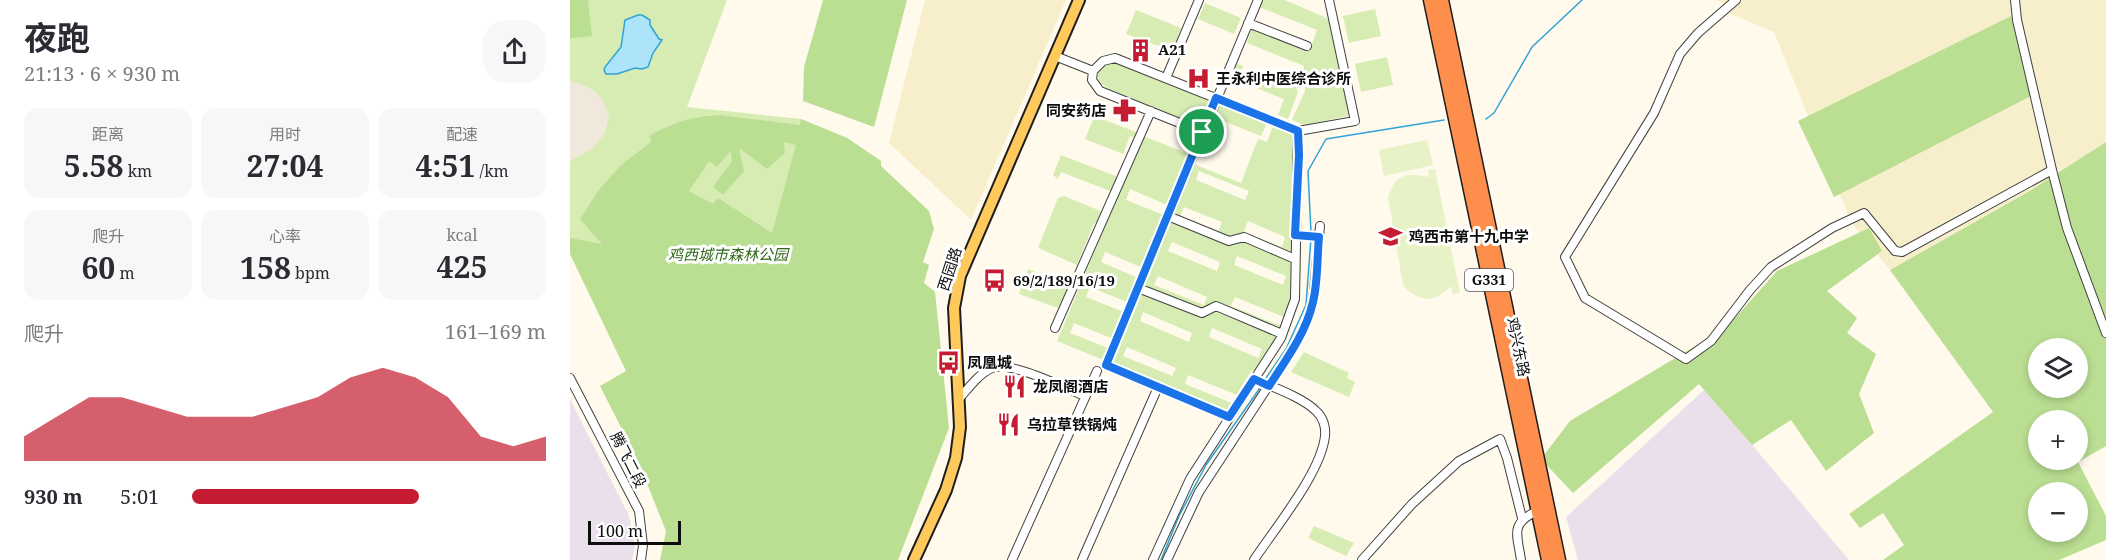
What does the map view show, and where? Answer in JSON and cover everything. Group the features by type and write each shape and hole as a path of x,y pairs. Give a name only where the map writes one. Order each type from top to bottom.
{"highway":[{"name":"鸡兴东路","path":"1430,0 1548,560"},
{"name":"鸡兴东路","path":"1442,0 1559,560"}],"main road":[{"name":"西园路","path":"914,560 946,490 956,458 960,427 954,308 960,276 1079,0"}],"street":[{"path":"1166,78 1199,0"},
{"path":"1229,417 1106,365 1258,0"},
{"path":"1202,132 1100,91 1092,80 1093,71 1103,61 1115,58 1298,131 1355,121 1329,0"},
{"path":"1736,0 1698,33 1680,54 1654,113 1565,257 1585,298 1686,359 1711,341 1750,290 1771,267 1832,228 1864,213 1894,252 1902,252 2052,170"},
{"path":"2015,0 2017,20 2067,228 2106,333"},
{"path":"1248,23 1307,46"},
{"path":"1055,56 1093,71"},
{"path":"1055,328 1151,111"},
{"path":"1153,560 1190,478 1282,336 1295,298 1298,131"},
{"path":"1168,216 1229,241 1244,237 1295,259"},
{"path":"1167,560 1199,492 1305,327 1313,302 1320,226"},
{"path":"1295,235 1319,237"},
{"path":"1138,288 1202,313 1216,306 1295,344"},
{"path":"958,400 986,372 994,367 1009,366 1086,396"},
{"path":"1012,560 1096,371"},
{"name":"腾飞二段","path":"570,378 639,511 643,545 641,560"},
{"path":"1254,379 1308,404 1317,411 1324,422 1326,434 1321,453 1304,486 1254,560"},
{"path":"1082,560 1158,387"},
{"path":"1362,560 1412,504 1459,461 1500,439 1522,518"},
{"path":"1521,560 1518,525 1522,518 1537,510"}],"shaded area":[{"path":"925,0 1066,0 971,220 889,143"},
{"path":"1717,0 2106,0 2106,142 2028,192 1890,270 1851,222 1774,32 1729,13 1733,9"},
{"path":"570,81 595,91 604,102 609,116 605,133 593,148 570,161"},
{"path":"1705,389 1849,560 1578,560 1566,517"},
{"path":"570,399 629,516 635,547 632,560 570,560"}],"green space":[{"path":"570,0 727,0 687,107 801,119 847,138 881,161 869,238 935,292 570,254"},
{"path":"570,0 588,0 592,36 570,38"},
{"path":"823,0 907,0 874,127 803,101 804,67"},
{"path":"1262,0 1285,0 1331,20 1333,39 1351,108 1348,116 1304,125 1292,120 1305,91 1305,86 1300,81 1304,66 1247,43 1252,28 1310,50 1317,30 1259,7"},
{"path":"1205,3 1241,18 1234,34 1198,19"},
{"path":"1375,9 1381,36 1349,43 1343,16"},
{"path":"1136,10 1181,28 1172,51 1126,34"},
{"path":"2011,16 2031,96 1834,197 1798,121"},
{"path":"1387,57 1393,85 1361,92 1355,64"},
{"path":"1115,62 1210,101 1200,126 1107,88 1101,83 1098,71 1104,65"},
{"path":"1235,63 1243,66 1241,72 1250,76 1252,70 1296,87 1298,92 1288,119 1278,115 1284,99 1229,77"},
{"path":"1218,103 1267,123 1261,136 1213,117"},
{"name":"鸡西城市森林公园","path":"719,115 800,125 801,119 847,138 881,161 881,166 929,211 934,229 923,262 929,265 924,283 935,292 949,428 898,560 660,560 666,531 638,461 600,386 626,371 570,254 570,238 602,244 580,219 598,191 621,165 651,142 650,135 683,121","holes":["784,142 796,145 772,233 718,198 713,204 689,191 709,161 717,167 731,151 732,161 713,187 723,195 744,171 739,148 767,169 785,153"]},
{"path":"1097,117 1136,132 1134,138 1130,136 1123,154 1085,139 1093,120"},
{"path":"1274,123 1296,132 1301,271 1284,324 1256,372 1252,370 1239,390 1243,393 1230,412 1057,341 1143,136 1189,154 1186,161 1241,183 1258,139 1267,142","holes":["1199,171 1249,191 1245,200 1196,180","1130,189 1167,205 1164,215 1126,200","1184,207 1222,222 1218,232 1180,217","1248,221 1285,237 1282,247 1244,232","1172,242 1220,262 1217,271 1168,251","1105,252 1143,268 1138,278 1101,262","1237,256 1286,276 1283,285 1234,265","1158,276 1207,297 1204,305 1154,285","1090,287 1127,302 1124,312 1086,297","1235,297 1284,317 1281,326 1231,306","1143,312 1192,333 1189,342 1140,321","1074,323 1111,338 1108,348 1070,333","1212,328 1262,349 1258,358 1209,337","1127,347 1176,368 1172,376 1123,356","1188,375 1237,395 1234,404 1185,384"]},
{"path":"1427,140 1433,165 1384,176 1379,150"},
{"path":"2106,142 2106,446 2088,456 2088,410 2028,410 2028,470 2082,470 2106,516 2106,540 2059,560 1883,560 1904,545 1883,513 1860,528 1849,514 1993,412 1890,270 2028,192"},
{"path":"1061,155 1118,177 1113,192 1061,172 1058,179 1053,175"},
{"path":"1435,169 1460,293 1453,294 1451,286 1439,296 1427,299 1415,295 1403,285 1388,197 1395,183 1403,176 1429,177 1428,170"},
{"path":"1064,196 1103,212 1099,224 1094,223 1077,265 1038,248 1058,198"},
{"path":"1869,228 1882,251 1827,291 1857,318 1847,333 1876,354 1859,394 1874,433 1826,471 1791,420 1752,445 1699,384 1573,493 1541,459 1570,421 1727,327 1777,271"},
{"path":"1028,269 1073,288 1064,310 1019,294"},
{"path":"1304,352 1349,373 1347,378 1355,382 1349,397 1291,372"},
{"path":"1314,526 1354,543 1346,556 1308,538"}],"water":[{"path":"638,15 650,20 650,25 662,40 653,53 648,67 635,68 617,74 606,74 605,67 621,47 625,20"}],"waterway":[{"path":"1486,119 1494,113 1532,47 1582,0"},
{"path":"1311,233 1308,171 1326,139 1444,120"},
{"path":"1264,381 1286,349 1306,305 1311,238"},
{"path":"1161,560 1179,516 1206,465 1262,385"}],"place":[{"name":"A21","path":"1140,50"},
{"name":"王永利中医综合诊所","path":"1198,79"},
{"name":"同安药店","path":"1124,111"},
{"name":"鸡西市第十九中学","path":"1391,237"},
{"name":"69/2/189/16/19","path":"995,281"},
{"name":"凤凰城","path":"949,363"},
{"name":"龙凤阁酒店","path":"1015,387"},
{"name":"乌拉草铁锅炖","path":"1009,425"}],"route":[{"path":"1216,98 1298,131 1295,235 1319,237 1313,302 1305,327 1269,386 1254,379 1229,417 1106,365 1202,132 1216,98"}]}
